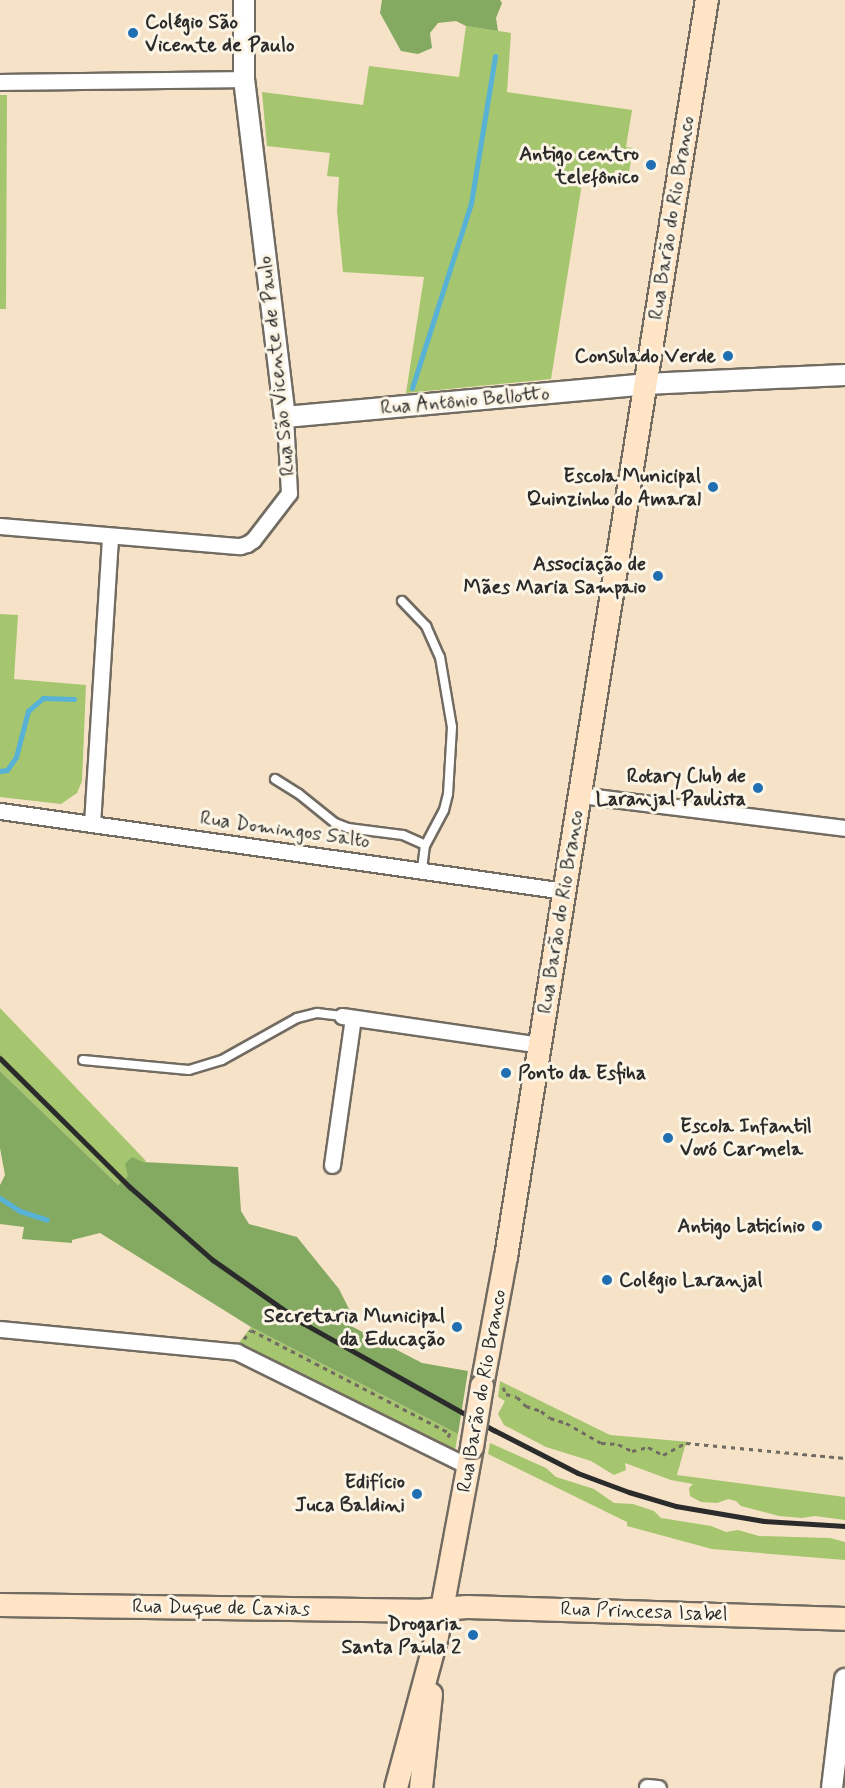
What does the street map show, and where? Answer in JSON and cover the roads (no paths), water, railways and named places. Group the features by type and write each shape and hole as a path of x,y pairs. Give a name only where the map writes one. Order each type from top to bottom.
{"main road":[{"name":"Rua Barão do Rio Branco","path":"437,1636 506,1257 707,0"},
{"name":"Rua Duque de Caxias","path":"0,1605 418,1611 442,1609"},
{"name":"Rua Princesa Isabel","path":"442,1609 466,1606 845,1619"},
{"path":"396,1788 437,1636"},
{"path":"421,1788 437,1636"}],"street":[{"name":"Rua São Vicente de Paulo","path":"0,526 110,537 240,546 253,540 289,493 285,417 244,79 244,0"},
{"path":"0,82 244,79"},
{"name":"Rua Antônio Bellotto","path":"285,417 645,384 845,375"},
{"path":"92,824 110,537"},
{"path":"580,795 845,828"},
{"name":"Rua Domingos Salto","path":"0,811 565,891"},
{"path":"332,1165 347,1017 540,1045"},
{"path":"0,1329 237,1352 470,1456"},
{"path":"832,1788 845,1679"}],"lane":[{"path":"402,601 418,615 433,639 440,657 450,704 453,747 448,794 444,810 426,845 422,871"},
{"path":"275,779 299,794 335,823 348,828 403,835 426,845"},
{"path":"83,1060 189,1070 222,1060 297,1018 317,1013 347,1017"}],"waterway":[{"path":"412,388 471,203 495,56"},
{"path":"0,771 7,770 16,757 28,711 43,698 74,699"},
{"path":"0,1198 20,1211 47,1220"}],"railway":[{"path":"0,1058 130,1187 213,1260 303,1323 494,1430 578,1473 676,1506 764,1521 845,1526"}],"place":[{"name":"Colégio São Vicente de Paulo","path":"133,33"},
{"name":"Antigo centro telefônico","path":"651,165"},
{"name":"Consulado Verde","path":"728,356"},
{"name":"Escola Municipal Quinzinho do Amaral","path":"713,487"},
{"name":"Associação de Mães Maria Sampaio","path":"658,576"},
{"name":"Rotary Club de Laranjal Paulista","path":"758,788"},
{"name":"Ponto da Esfiha","path":"506,1073"},
{"name":"Escola Infantil Vovó Carmela","path":"668,1138"},
{"name":"Antigo Laticínio","path":"817,1226"},
{"name":"Colégio Laranjal","path":"607,1280"},
{"name":"Secretaria Municipal da Educação","path":"457,1327"},
{"name":"Edifício Juca Baldini","path":"417,1494"},
{"name":"Drogaria Santa Paula 2","path":"473,1635"}]}
